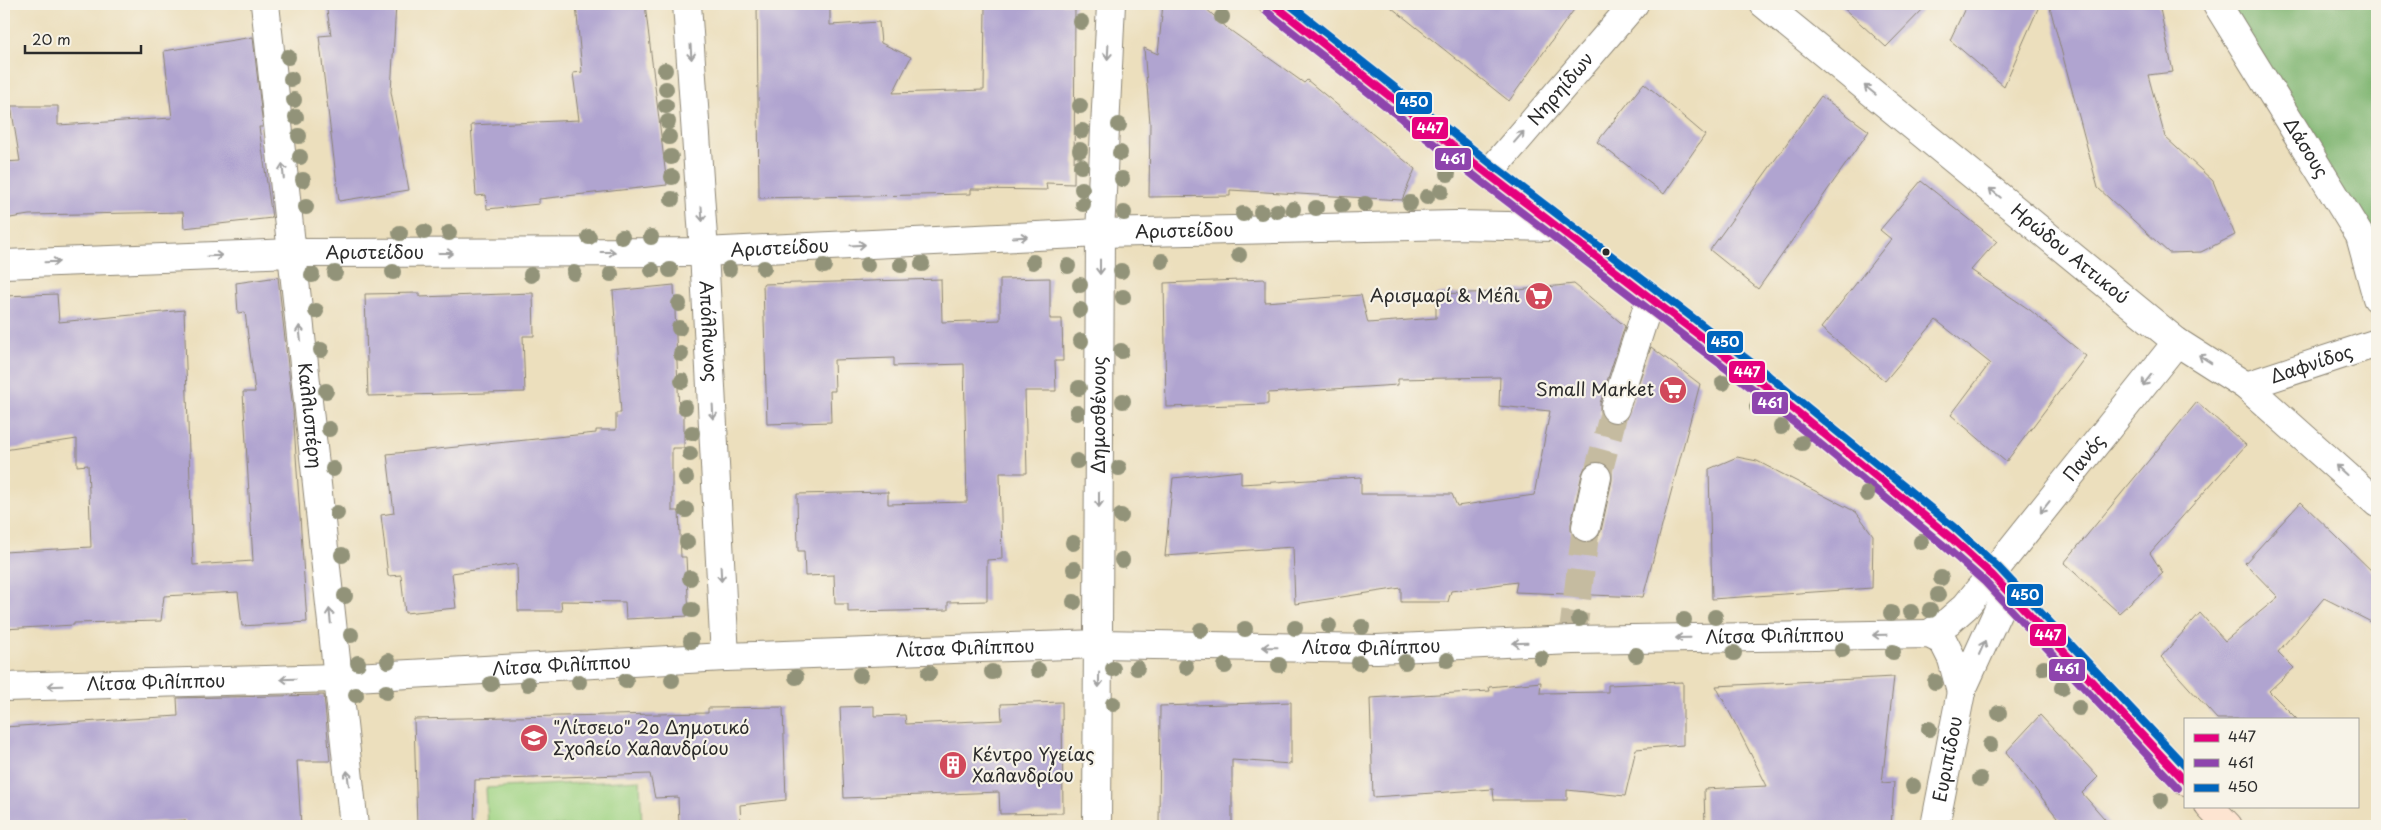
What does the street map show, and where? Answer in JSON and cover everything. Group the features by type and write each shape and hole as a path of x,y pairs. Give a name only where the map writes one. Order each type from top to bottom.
{"main road":[{"path":"1273,4 1488,174 1770,390 1948,536 1999,583 2184,780"},
{"path":"2211,808 2228,826"}],"street":[{"name":"Καλλισπέρη","path":"265,4 336,678 354,826"},
{"name":"Απόλλωνος","path":"687,4 704,252 725,657"},
{"name":"Δημοσθένους","path":"1097,826 1100,233 1111,4"},
{"name":"Νηρηίδων","path":"1488,174 1634,4"},
{"name":"Ηρώδου Αττικού","path":"1764,4 2177,342 2246,386 2377,503"},
{"name":"Δάσους","path":"2217,4 2360,236 2377,298"},
{"name":"Αριστείδου","path":"4,264 292,252 704,252 1100,233 1446,225 1557,227"},
{"path":"1615,408 1650,299"},
{"name":"Πανός","path":"1999,583 2177,342"},
{"name":"Δαφνίδος","path":"2246,386 2377,343"},
{"path":"1586,527 1597,477"},
{"path":"1929,634 1999,583"},
{"name":"Ευριπίδου","path":"1934,826 1962,692 1999,583"},
{"name":"Λίτσα Φιλίππου","path":"4,687 336,678 725,657 1099,644 1377,649 1572,640 1929,634"},
{"name":"Ευριπίδου","path":"1929,634 1943,641 1952,659 1962,692"}],"path":[{"path":"2370,4 2377,21"}],"green space":[{"path":"2227,4 2377,4 2377,278"},
{"path":"640,780 642,826 488,826 486,788"}],"building":[{"path":"326,4 396,4 391,92 409,190 339,201 319,36 331,35"},
{"path":"576,4 645,4 667,185 539,199 539,204 487,209 486,195 476,196 471,125 579,120 573,73 582,72"},
{"path":"757,4 830,4 830,25 879,22 881,43 911,57 893,93 984,90 985,6 1075,4 1074,184 1046,183 1047,190 971,189 971,194 759,198"},
{"path":"1163,4 1201,4 1227,28 1304,83 1307,80 1415,169 1402,200 1230,190 1230,196 1149,197 1150,123 1144,48 1158,54"},
{"path":"1387,4 1578,4 1509,101"},
{"path":"1839,4 1928,4 1886,47"},
{"path":"1967,4 2040,4 2004,86 1950,40"},
{"path":"2049,4 2159,4 2173,72 2148,75 2165,137 2213,181 2235,235 2201,252 2169,253 2098,188"},
{"path":"253,37 263,127 259,127 272,218 184,228 183,212 29,215 4,219 4,162 20,161 11,106 58,106 58,125 172,118 164,51"},
{"path":"1644,83 1705,135 1664,194 1597,142"},
{"path":"1821,96 1869,131 1758,289 1710,250"},
{"path":"1921,181 1997,241 1971,270 2030,310 2086,356 2006,462 1951,415 1990,363 1936,320 1885,381 1821,328 1891,239 1880,230"},
{"path":"278,277 293,410 307,622 242,626 238,592 164,596 161,621 74,623 74,625 4,629 4,552 91,547 88,465 77,466 77,439 4,450 4,296 57,294 59,322 184,310 193,565 253,561 243,392 255,392 245,312 238,313 236,283"},
{"path":"1050,278 1050,319 1062,319 1063,361 1055,361 1056,391 1025,391 1027,473 1000,473 1002,559 987,560 987,601 948,602 948,610 848,612 848,604 835,604 834,575 805,576 804,551 798,551 797,494 888,492 888,504 967,502 964,364 894,366 894,358 834,360 835,391 830,391 831,422 767,424 763,284 941,279 942,322 1000,320 1000,279"},
{"path":"1265,279 1265,302 1361,295 1368,323 1436,318 1436,294 1500,292 1574,284 1625,326 1600,403 1600,412 1604,419 1611,423 1618,423 1626,419 1651,347 1700,384 1643,597 1515,592 1517,582 1451,591 1448,602 1401,602 1401,588 1295,604 1293,547 1165,556 1173,478 1241,471 1241,484 1361,477 1361,494 1452,494 1457,506 1534,495 1550,411 1499,406 1500,377 1398,379 1398,385 1268,393 1268,404 1166,407 1164,283","holes":["1592,462 1600,462 1607,465 1612,472 1612,480 1601,531 1597,538 1591,542 1583,542 1575,538 1571,531 1571,524 1585,467"]},
{"path":"674,285 679,413 684,413 684,448 672,448 672,511 679,511 681,557 686,557 689,616 626,619 625,602 561,601 562,611 518,611 517,564 452,573 456,608 405,613 401,575 388,576 381,515 394,513 387,454 596,433 596,430 616,430 616,413 621,413 613,291"},
{"path":"420,293 420,297 533,293 534,336 523,336 525,392 368,396 365,294"},
{"path":"2197,402 2246,445 2150,553 2163,573 2119,613 2064,563"},
{"path":"1737,457 1757,461 1856,512 1873,535 1872,588 1712,599 1709,469"},
{"path":"2301,502 2377,576 2377,625 2324,598 2278,652 2294,668 2269,691 2296,718 2216,718 2161,657 2200,613 2225,641 2278,597 2245,563"},
{"path":"1894,677 1882,783 1894,782 1891,826 1705,826 1704,789 1767,786 1716,686"},
{"path":"1541,682 1540,693 1608,692 1608,685 1683,682 1683,745 1636,749 1625,796 1567,790 1567,800 1494,800 1493,789 1373,797 1370,698 1490,691 1489,687"},
{"path":"324,695 330,761 297,761 301,826 186,826 185,820 89,826 4,826 4,727 178,716 177,698"},
{"name":"Κέντρο Υγείας Χαλανδρίου","path":"1062,702 1063,813 1000,814 999,792 844,798 840,707 874,706 874,716 905,715 906,724 1002,720 1001,704"},
{"path":"1291,702 1291,764 1232,760 1232,826 1159,826 1160,706"},
{"path":"783,707 786,800 740,805 741,826 679,826 678,797 655,798 650,774 475,780 474,826 417,826 414,719 708,713 708,708"},
{"path":"2040,715 2098,777 2082,793 2111,826 2064,826 2006,752"}],"tunnel":[{"path":"1597,477 1615,408"},
{"path":"1572,640 1586,527"}],"transit line":[{"name":"447","path":"1273,4 1488,174 1763,384 1949,536 1992,575 2184,780"},
{"name":"450","path":"1289,4 1494,166 1769,376 1955,528 1999,568 2184,765"},
{"name":"461","path":"1267,12 1482,182 1757,392 1942,544 1985,582 2178,788"}],"place":[{"name":"Αρισμαρί & Μέλι","path":"1539,296"},
{"name":"Small Market","path":"1673,390"},
{"name":"\"Λίτσειο\" 2ο Δημοτικό Σχολείο Χαλανδρίου","path":"534,738"},
{"name":"Κέντρο Υγείας Χαλανδρίου","path":"953,765"}]}
